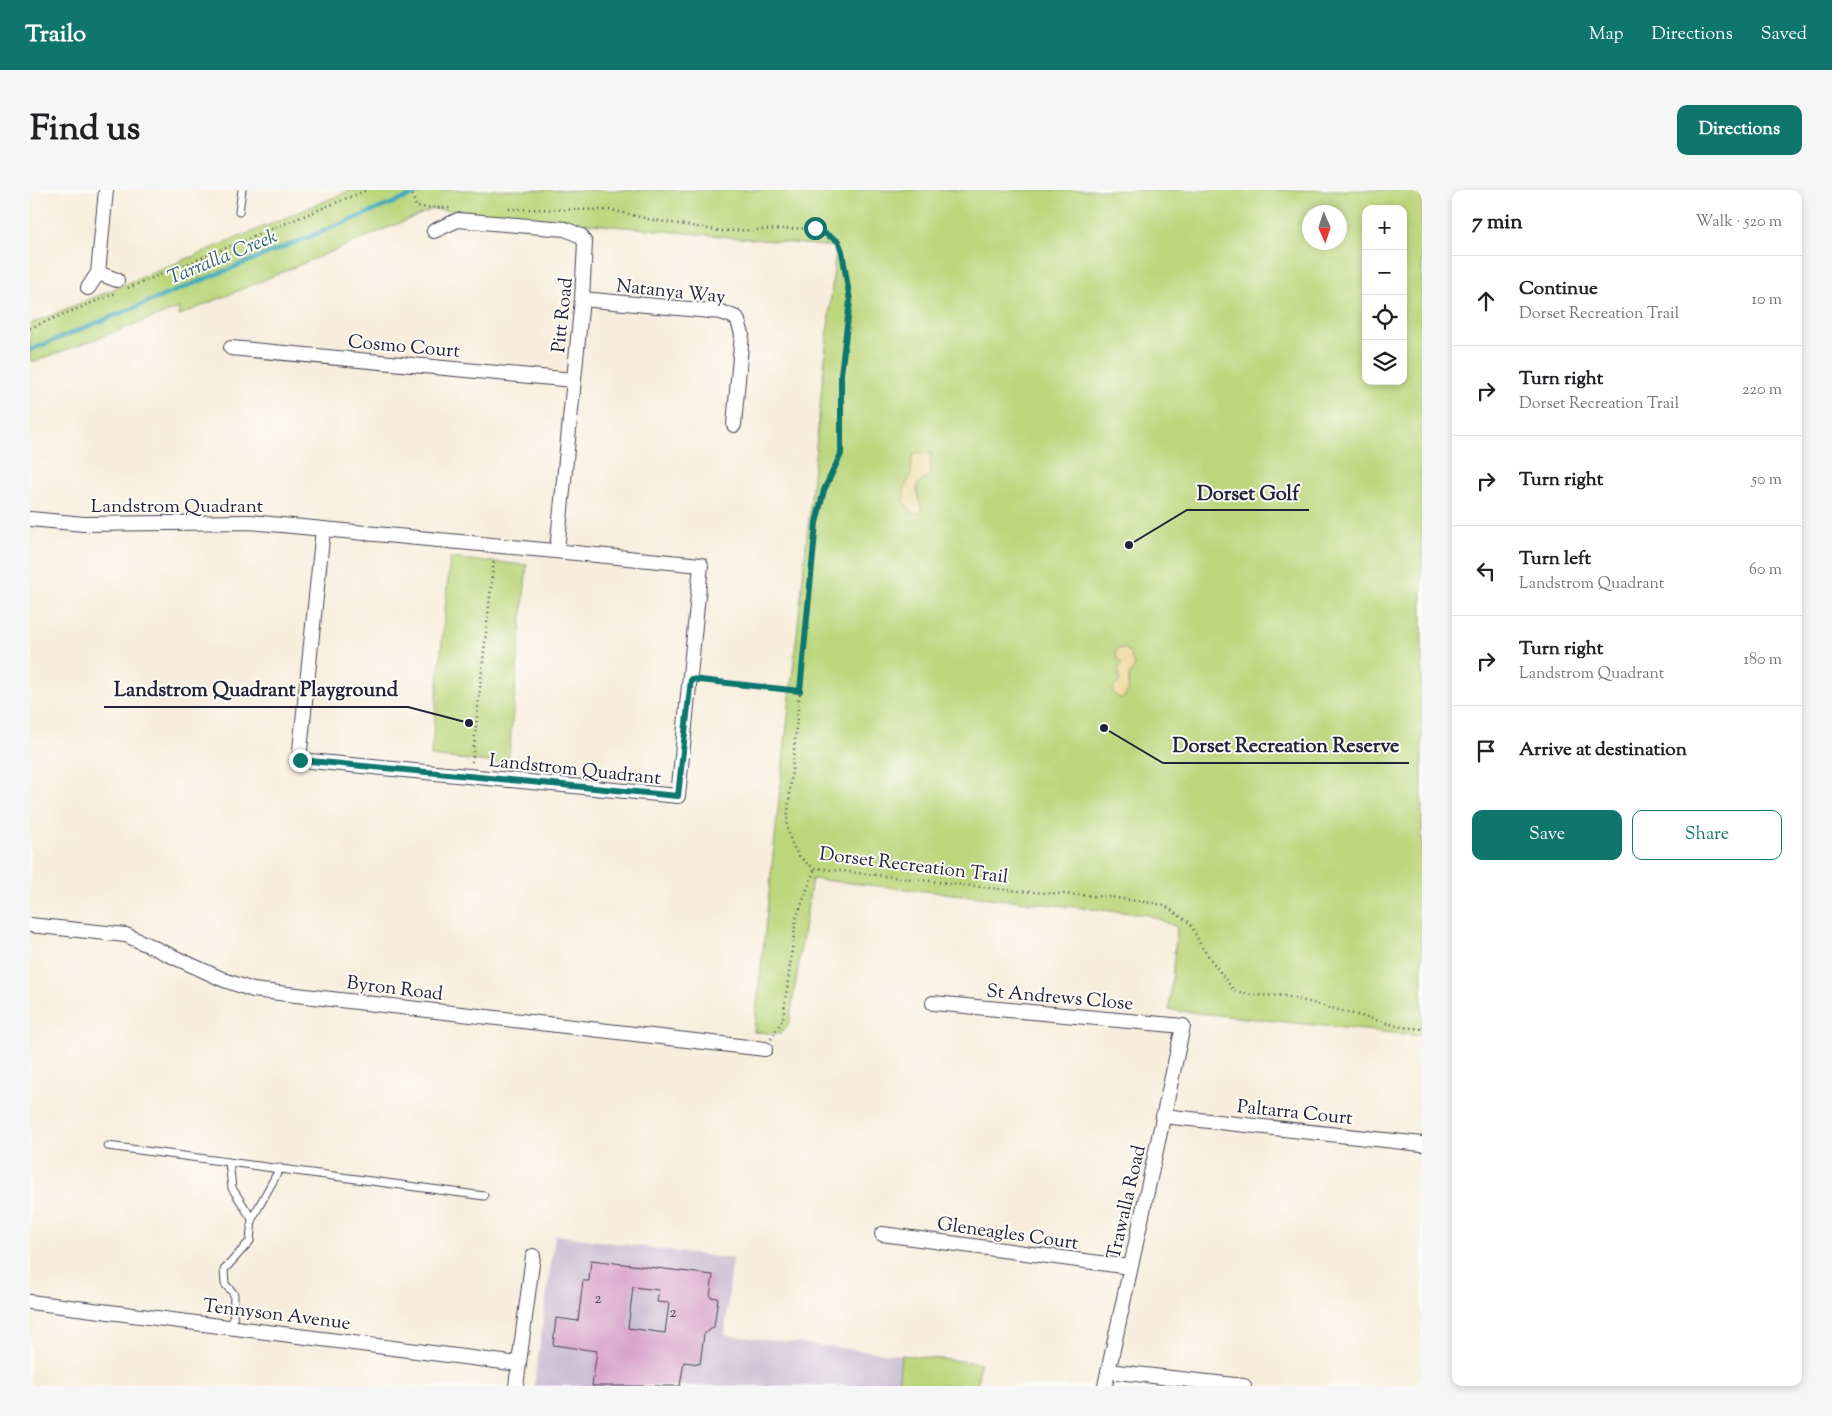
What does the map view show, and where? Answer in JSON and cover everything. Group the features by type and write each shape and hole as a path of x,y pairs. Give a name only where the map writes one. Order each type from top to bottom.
{"street":[{"path":"88,288 98,273 106,190"},
{"name":"Pitt Road","path":"434,230 458,220 574,231 581,236 586,249 557,550"},
{"path":"98,273 120,287"},
{"name":"Natanya Way","path":"582,299 721,312 737,318 742,334 734,425"},
{"name":"Cosmo Court","path":"231,348 573,380"},
{"name":"Landstrom Quadrant","path":"30,519 84,524 250,522 557,550 701,565 678,796 300,760 324,529"},
{"name":"Byron Road","path":"30,925 126,935 224,980 253,990 765,1049"},
{"name":"St Andrews Close","path":"933,1003 1184,1026"},
{"name":"Trawalla Road","path":"1105,1386 1184,1026"},
{"name":"Paltarra Court","path":"1164,1116 1422,1144"},
{"name":"Gleneagles Court","path":"882,1234 1130,1267"},
{"path":"516,1386 534,1256"},
{"name":"Tennyson Avenue","path":"30,1302 233,1326 519,1364"},
{"path":"1108,1371 1244,1386"}],"lane":[{"path":"239,212 242,190"},
{"path":"108,1146 484,1196"},
{"path":"229,1162 232,1188 252,1219"},
{"path":"233,1326 234,1294 225,1284 224,1270 250,1240 252,1219 280,1168"}],"path":[{"path":"30,328 120,287 367,190"},
{"path":"411,190 416,207 454,208"},
{"name":"Dorset Recreation Trail","path":"501,209 612,210 671,223 722,231 815,228 838,241 842,251 850,301 841,374 841,454 824,490 816,523 791,768 788,837 804,863 815,868 1017,892 1110,897 1164,905 1190,923 1201,946 1234,991 1252,995 1286,996 1402,1027 1422,1029"},
{"path":"472,762 494,559"},
{"path":"691,679 800,691"},
{"path":"765,1049 782,1019 796,919 815,868"}],"shaded area":[{"path":"555,1235 732,1259 725,1335 901,1355 898,1386 534,1386"}],"green space":[{"path":"352,190 1422,190 1422,1036 1169,1010 1177,927 1149,915 812,879 789,1024 780,1034 754,1032 836,247 433,209 178,316 179,308 36,361 30,361 30,324"},
{"path":"450,558 527,565 508,764 431,756"},
{"path":"901,1355 980,1363 977,1386 898,1386"}],"sand":[{"path":"919,452 931,454 930,475 918,484 917,490 922,510 918,514 912,513 904,501 904,491 911,474 912,459 914,454"},
{"path":"1120,648 1127,649 1135,666 1129,676 1128,691 1123,698 1119,698 1113,693 1114,687 1120,682 1118,669 1122,664 1116,656 1116,650"}],"building":[{"path":"591,1260 713,1275 710,1297 718,1298 714,1327 704,1334 700,1364 684,1362 680,1386 592,1386 597,1351 553,1345 556,1318 578,1321 583,1281 589,1281","holes":["633,1287 659,1290 657,1302 669,1303 665,1333 628,1328"]}],"waterway":[{"name":"Tarralla Creek","path":"30,350 425,190"}],"place":[{"name":"Dorset Golf","path":"1129,545"},
{"name":"Landstrom Quadrant Playground","path":"469,723"},
{"name":"Dorset Recreation Reserve","path":"1104,728"}],"route":[{"path":"300,760 678,796 691,679 800,691 816,523 824,490 841,454 841,374 850,301 842,251 838,241 827,233 815,228"}]}
